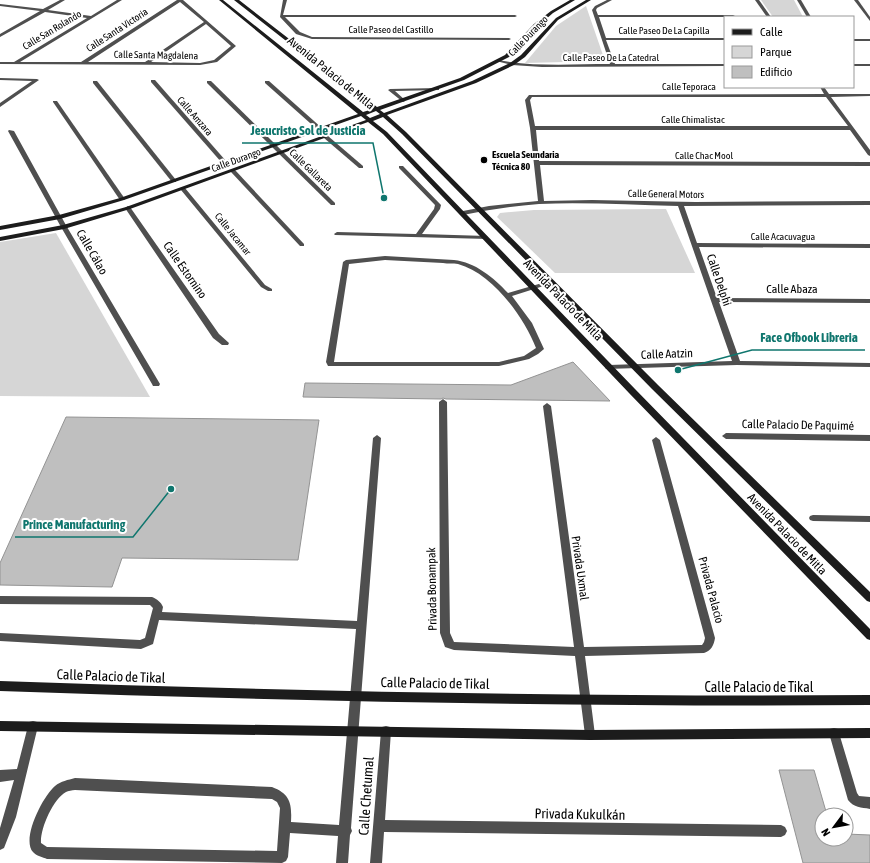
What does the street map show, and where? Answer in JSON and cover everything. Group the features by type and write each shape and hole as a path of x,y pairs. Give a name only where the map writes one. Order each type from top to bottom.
{"main road":[{"name":"Avenida Palacio de Mitla","path":"221,0 371,120 396,143 870,636"},
{"name":"Avenida Palacio de Mitla","path":"236,0 384,115 870,598"},
{"name":"Calle Durango","path":"0,228 60,217 122,199 224,162 437,89 462,79 498,61 516,48 545,17 573,0"},
{"name":"Calle Durango","path":"0,239 64,227 128,208 474,82 512,64 523,56 557,19 589,0"},
{"name":"Calle Palacio de Tikal","path":"0,686 357,696 586,700 870,700"},
{"path":"0,726 590,735 870,733"}],"street":[{"path":"0,4 6,0"},
{"path":"0,36 63,0"},
{"name":"Calle San Rolando","path":"14,63 120,0"},
{"name":"Calle Santa Magdalena","path":"0,63 200,64 215,61 234,44 180,0"},
{"name":"Calle Santa Victoria","path":"83,63 180,0"},
{"path":"281,16 286,0"},
{"path":"610,0 594,8 613,66"},
{"path":"757,0 768,16"},
{"path":"799,0 809,16"},
{"path":"856,0 870,20"},
{"path":"0,4 91,18"},
{"name":"Calle Paseo del Castillo","path":"281,16 515,16"},
{"name":"Calle Paseo del Castillo","path":"281,16 291,29 312,38 509,39"},
{"path":"596,16 733,16"},
{"path":"147,63 206,22"},
{"name":"Calle Paseo De La Capilla","path":"604,39 724,39"},
{"path":"854,40 870,40"},
{"name":"Calle Paseo De La Catedral","path":"498,61 512,64 724,66"},
{"path":"854,65 870,65"},
{"path":"0,79 33,79 36,82 0,105"},
{"name":"Calle Amzara","path":"153,81 224,162"},
{"path":"95,82 174,181"},
{"name":"Calle Gallareta","path":"209,82 333,204"},
{"path":"267,82 321,130"},
{"path":"823,88 870,154"},
{"path":"403,101 390,90 437,89"},
{"name":"Calle Teporaca","path":"533,128 527,100 532,96 870,95"},
{"path":"55,102 122,199"},
{"path":"533,128 541,201"},
{"name":"Calle Chimalistac","path":"533,128 852,128"},
{"name":"Calle Cálao","path":"11,131 60,217 64,227 156,384"},
{"path":"326,136 361,167"},
{"name":"Calle Chac Mool","path":"537,163 870,164"},
{"path":"401,167 438,205 437,209 419,235"},
{"path":"233,171 302,245"},
{"path":"425,190 438,187"},
{"name":"Calle Jacamar","path":"183,189 263,286 270,290"},
{"name":"Calle General Motors","path":"462,213 480,209 541,201 680,204 870,203"},
{"name":"Calle Delphi","path":"680,204 737,363"},
{"name":"Calle Estornino","path":"128,208 216,336 225,342"},
{"path":"337,234 419,235 486,238"},
{"name":"Calle Acacuvagua","path":"695,245 870,246"},
{"path":"398,259 460,263 478,271 506,296 522,314 537,340 540,349 534,355 500,364 330,364 341,288 346,262 348,260 398,259"},
{"path":"506,296 551,282"},
{"name":"Calle Abaza","path":"714,300 870,301"},
{"name":"Calle Aatzin","path":"610,367 737,363 870,365"},
{"name":"Privada Bonampak","path":"443,402 446,639 449,644 454,646 579,652"},
{"name":"Privada Uxmal","path":"547,406 590,735"},
{"name":"Calle Palacio De Paquimé","path":"726,436 870,438"},
{"path":"342,863 346,831 377,438"},
{"name":"Privada Palacio","path":"579,652 695,650 704,649 709,644 710,638 656,440"},
{"path":"813,518 870,519"},
{"path":"0,600 152,602 158,607 148,641 141,645 0,637"},
{"path":"156,616 361,626"},
{"path":"0,844 10,817 32,726"},
{"name":"Calle Chetumal","path":"376,863 386,731"},
{"path":"834,733 852,796 856,801 870,803"},
{"path":"0,776 20,774"},
{"path":"75,784 272,793 280,796 284,800 286,808 285,827 282,860 47,853 39,850 35,843 36,833 52,797 59,790 75,784"},
{"name":"Privada Kukulkán","path":"378,826 781,831"},
{"path":"285,827 346,831"}],"green space":[{"path":"761,0 794,0 802,16 772,16"},
{"path":"586,6 605,61 525,63 556,26"},
{"path":"666,209 695,273 555,273 497,217 500,213 534,210"},
{"path":"56,233 150,397 0,396 0,242"}],"building":[{"path":"573,362 610,401 303,397 305,383 511,385"},
{"path":"66,417 319,420 298,560 122,558 112,587 0,585 0,563"},
{"path":"779,770 814,770 825,807 814,807 814,847 854,847 854,834 870,835 870,863 803,863"}],"place":[{"name":"Escuela Seundaria Técnica 80","path":"484,160"},
{"name":"Jesucristo Sol de Justicia","path":"384,198"},
{"name":"Face Ofbook Libreria","path":"678,370"},
{"name":"Prince Manufacturing","path":"171,489"}]}
